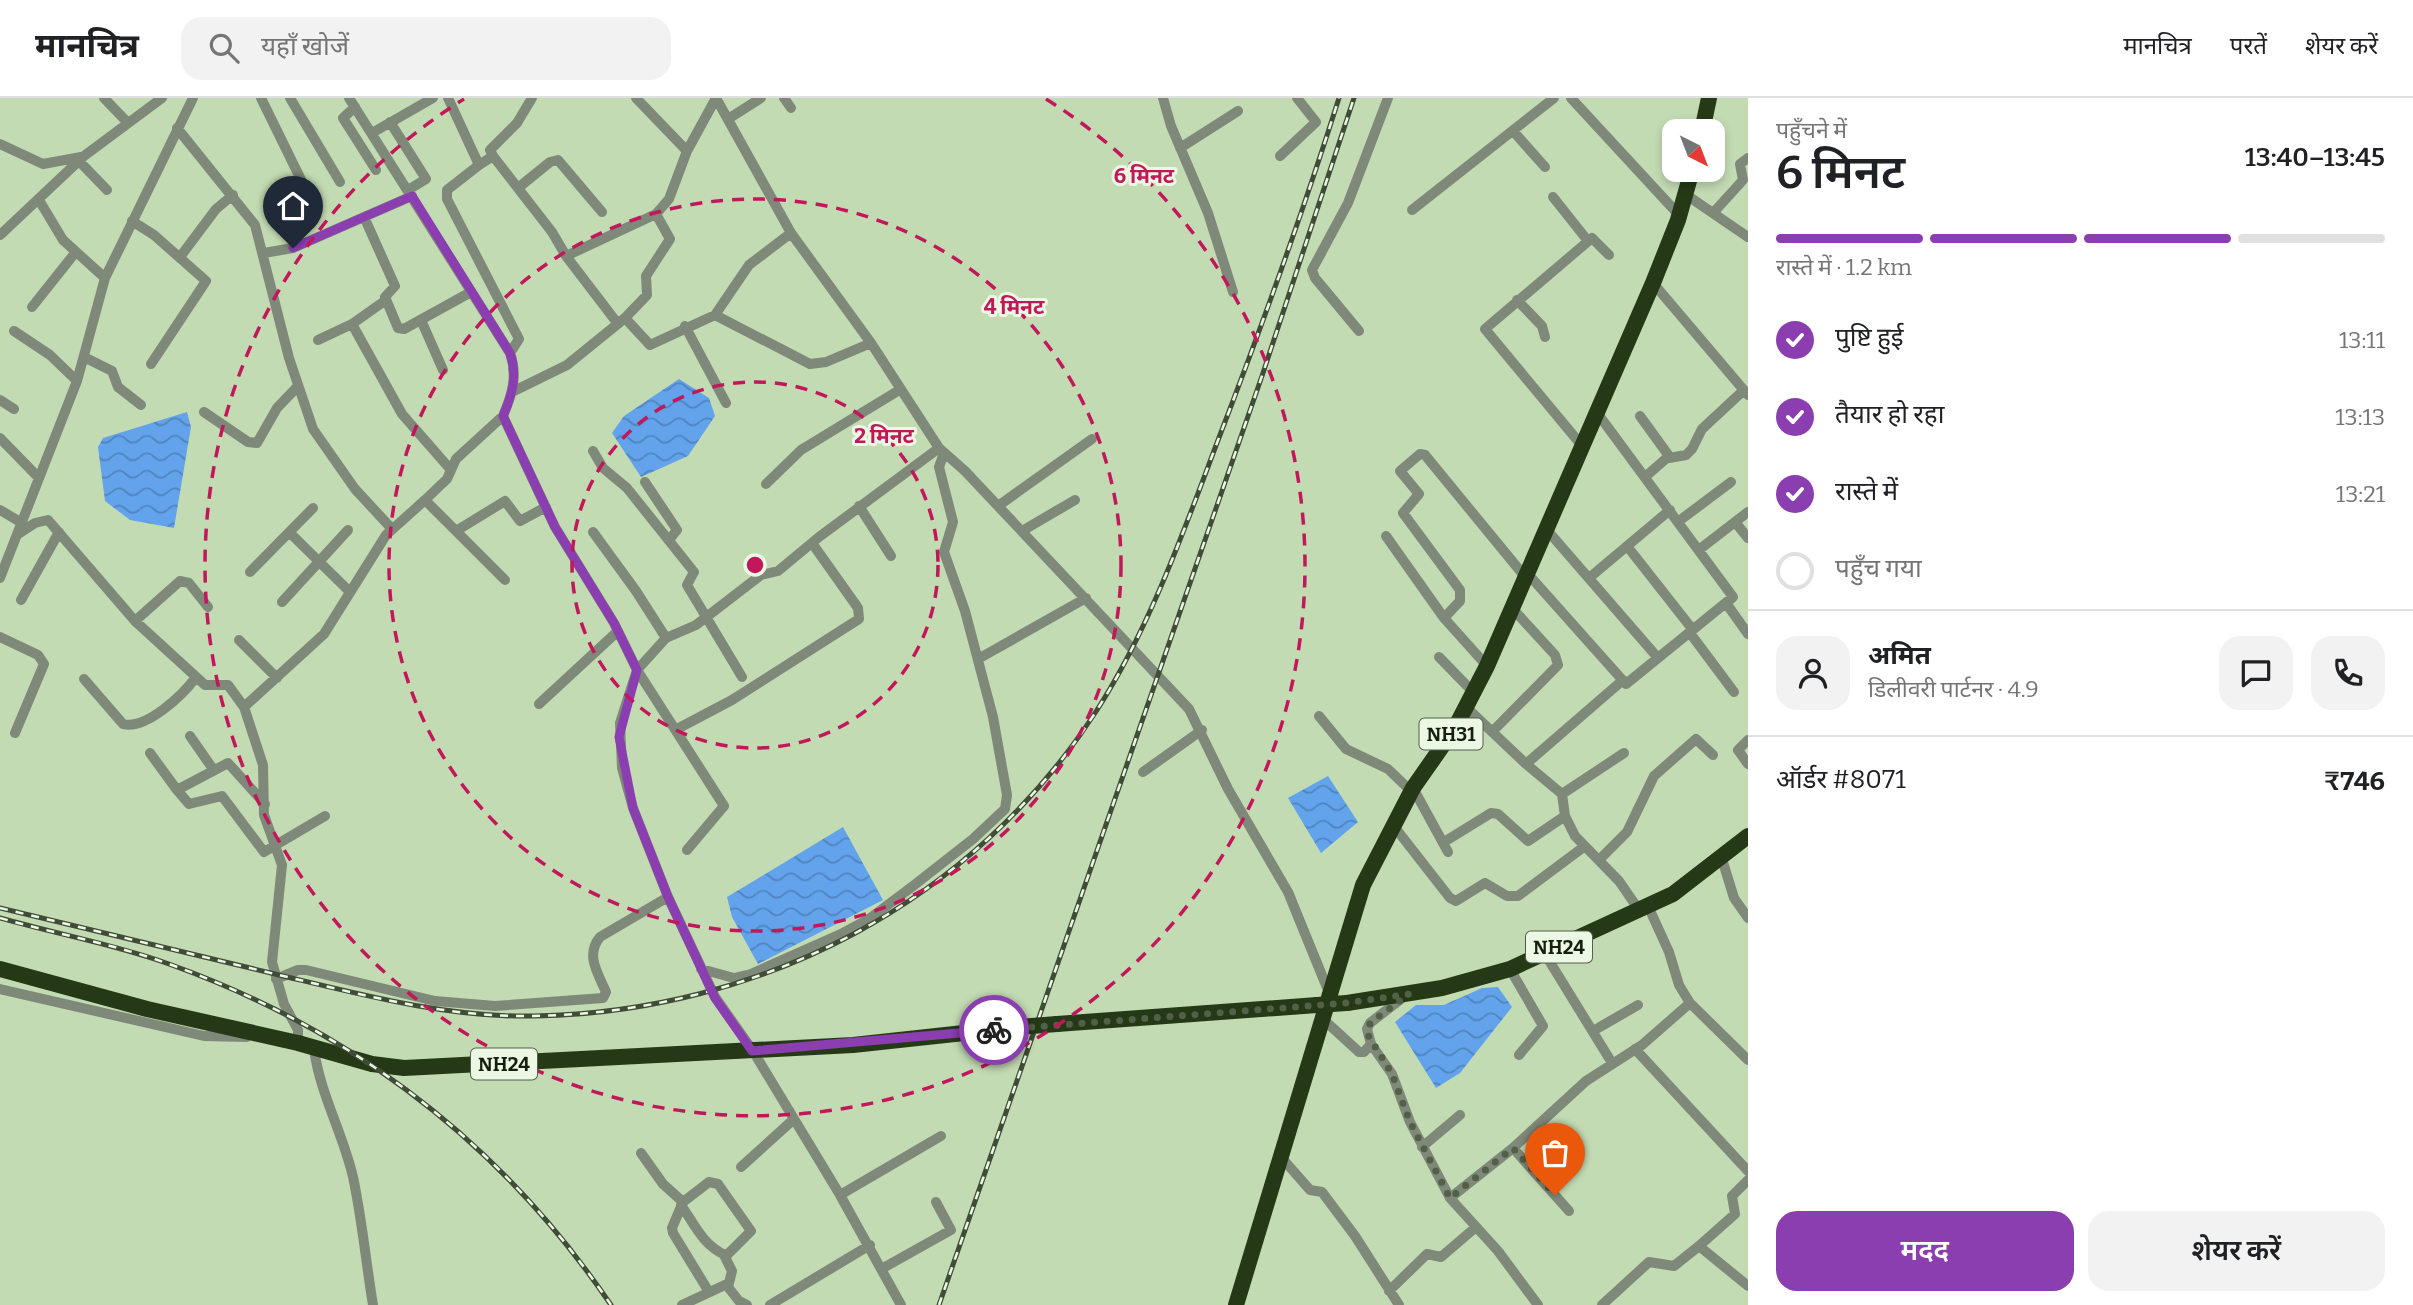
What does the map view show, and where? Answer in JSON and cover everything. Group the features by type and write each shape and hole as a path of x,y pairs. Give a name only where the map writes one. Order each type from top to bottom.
{"highway":[{"path":"1705,119 1709,98"},
{"name":"NH31","path":"1236,1305 1323,1006 1363,885 1392,825 1467,708 1487,666 1653,283 1688,182"},
{"name":"NH24","path":"0,969 147,1009 404,1069 853,1045 1019,1027 1323,1006 1409,994 1474,980 1510,969 1643,908 1694,880 1748,836"}],"street":[{"path":"104,98 128,123"},
{"path":"0,235 82,159 162,98"},
{"path":"1,575 77,380 105,278 193,98"},
{"path":"261,98 309,196"},
{"path":"290,98 340,182"},
{"path":"372,133 433,98"},
{"path":"448,98 480,165"},
{"path":"532,98 517,123 490,150 552,232 566,256 622,321 650,345 715,315 749,265 791,233"},
{"path":"636,98 687,151"},
{"path":"566,256 656,214 668,200 687,151 716,98"},
{"path":"716,98 791,233 871,343 942,451 998,506 1183,701 1202,730 1228,789 1288,892 1323,1006 1359,1052 1364,1052 1371,1044"},
{"path":"728,119 761,98"},
{"path":"784,98 791,108"},
{"path":"1163,98 1180,148 1208,213 1233,292"},
{"path":"1280,156 1316,122 1297,98"},
{"path":"1359,331 1315,278 1312,270 1348,203 1388,98"},
{"path":"1412,210 1554,98"},
{"path":"1571,98 1679,215"},
{"path":"244,708 324,634 392,529 447,479 456,459 503,416 514,391 514,364 510,353 352,103 343,118 376,170"},
{"path":"1180,148 1238,111"},
{"path":"264,253 293,248 365,219 410,193 426,179 390,122"},
{"path":"177,128 255,225 264,253 270,292 313,429 355,489 392,529"},
{"path":"1513,131 1545,167"},
{"path":"0,144 43,164 82,159"},
{"path":"493,156 447,190 447,199 519,339 519,343 510,353"},
{"path":"1714,212 1742,180 1740,164 1748,158"},
{"path":"82,159 107,190"},
{"path":"518,188 550,162 558,160 602,212"},
{"path":"1685,194 1748,237"},
{"path":"180,257 216,209 233,195"},
{"path":"1552,197 1588,241"},
{"path":"38,200 75,253 105,278"},
{"path":"514,391 567,365 622,321 647,295 646,276 670,239 656,214"},
{"path":"318,340 352,324 386,300 395,286 365,219"},
{"path":"132,221 203,277 205,286 151,364"},
{"path":"1583,447 1487,335 1485,329 1588,241 1596,240 1609,255"},
{"path":"32,307 75,253"},
{"path":"1645,477 1669,458 1686,454 1694,447 1702,429 1746,392 1653,283"},
{"path":"386,300 398,328 402,330 471,292"},
{"path":"1517,300 1542,326 1545,337"},
{"path":"715,315 810,364 827,362 871,343"},
{"path":"421,320 443,370"},
{"path":"352,324 402,414 451,470"},
{"path":"685,327 726,403"},
{"path":"13,331 50,355 77,380"},
{"path":"84,357 112,371 118,387 141,405"},
{"path":"204,412 248,442 257,443 277,408 298,386"},
{"path":"766,484 801,450 901,389"},
{"path":"0,400 14,409"},
{"path":"1444,618 1461,601 1460,590 1403,513 1419,494 1400,471 1420,454 1425,455 1527,576 1623,680 1630,682 1726,603 1733,594 1598,414"},
{"path":"503,416 546,508 618,631 637,670 724,806 687,850"},
{"path":"1640,416 1669,458"},
{"path":"0,438 38,477"},
{"path":"998,506 1092,439"},
{"path":"593,451 603,468 627,488 694,572 695,576 686,583 741,677"},
{"path":"901,1305 870,1245 752,1051 715,998 701,969 668,897 633,808 622,768 621,723 637,670 666,638 696,625 761,575 779,571 859,506 942,451"},
{"path":"701,969 734,978 751,974 869,919 1002,813 1007,803 993,717 965,611 944,552 953,522 940,467 942,451"},
{"path":"645,482 677,530 669,540"},
{"path":"1679,521 1731,482"},
{"path":"425,500 505,580"},
{"path":"1021,530 1075,500"},
{"path":"456,531 505,501 520,521 546,508"},
{"path":"859,506 891,556"},
{"path":"250,572 313,508"},
{"path":"0,510 20,528"},
{"path":"1589,579 1670,510"},
{"path":"1700,549 1748,512"},
{"path":"20,528 48,520 135,621 205,685 228,685 244,708 263,765 264,815 282,864 272,962 276,979 298,1030 298,1043"},
{"path":"1735,522 1748,538"},
{"path":"282,603 348,530"},
{"path":"1547,530 1658,658"},
{"path":"21,600 60,532"},
{"path":"593,532 666,638"},
{"path":"290,533 350,592"},
{"path":"1386,536 1444,618 1487,666"},
{"path":"677,729 732,700 859,619 858,608 812,543"},
{"path":"1627,546 1734,692"},
{"path":"135,621 180,580 189,583 208,607"},
{"path":"978,659 1086,598"},
{"path":"1726,603 1748,634"},
{"path":"1492,732 1558,665 1555,655 1513,609"},
{"path":"539,704 618,631"},
{"path":"0,637 38,655 44,664 15,733"},
{"path":"239,640 277,678"},
{"path":"1439,657 1474,693"},
{"path":"84,679 123,724 134,726 178,698 196,677"},
{"path":"1526,764 1623,680"},
{"path":"1467,708 1562,794 1565,816 1585,846 1643,908 1669,951 1679,985 1690,1003 1748,1060"},
{"path":"1319,716 1346,749 1388,769 1412,790 1446,847 1491,813 1498,814 1528,841 1565,816"},
{"path":"1143,772 1202,730"},
{"path":"190,736 213,769"},
{"path":"1599,860 1627,832 1654,776 1669,761 1696,739 1713,755"},
{"path":"1748,740 1738,747 1748,764"},
{"path":"150,752 189,804 222,796 262,852 325,816"},
{"path":"1562,794 1624,753"},
{"path":"177,790 229,763 265,804"},
{"path":"1392,825 1450,898 1456,901 1485,883 1507,896 1518,896 1585,846"},
{"path":"1722,859 1734,898 1748,918"},
{"path":"276,979 306,970 365,982 427,1000 495,1006 603,998 606,992 593,961 593,945 600,937 668,897"},
{"path":"1545,954 1612,1063"},
{"path":"1510,969 1543,1026 1519,1055"},
{"path":"0,989 204,1036 276,1038"},
{"path":"1409,994 1370,1023 1367,1028 1371,1044 1392,1074 1422,1147 1450,1198 1528,1288 1538,1305"},
{"path":"1450,1198 1513,1148 1586,1081 1634,1049 1690,1003"},
{"path":"1593,1031 1638,1005"},
{"path":"314,1049 318,1077 338,1124 353,1178 373,1305"},
{"path":"1634,1049 1748,1171"},
{"path":"1422,1147 1460,1115"},
{"path":"741,1167 794,1119"},
{"path":"840,1195 941,1136"},
{"path":"1513,1148 1569,1211"},
{"path":"641,1153 663,1184 682,1204 702,1239 710,1248 725,1255 733,1271 727,1284 682,1305"},
{"path":"1281,1157 1310,1190 1322,1192 1355,1236 1393,1300 1427,1254 1441,1257 1476,1227"},
{"path":"1602,1305 1651,1261 1674,1266 1699,1246 1735,1214 1732,1196 1748,1180"},
{"path":"709,1292 673,1233 682,1204 709,1182 718,1184 751,1231 725,1255"},
{"path":"883,1268 951,1230 936,1202"},
{"path":"769,1305 870,1245"},
{"path":"1699,1246 1748,1286"},
{"path":"727,1284 738,1301 747,1305"}],"water":[{"path":"275,191 288,191 297,201 294,216 288,219 286,228 275,226 264,207"},
{"path":"679,379 709,398 715,416 688,456 641,477 612,433 624,416"},
{"path":"187,412 191,427 174,528 130,520 105,501 98,447 103,438"},
{"path":"1328,776 1358,822 1321,853 1288,798"},
{"path":"843,827 883,900 758,964 732,917 727,897"},
{"path":"1498,987 1512,1007 1460,1073 1436,1088 1395,1022 1416,1005 1444,1005 1482,988"}],"railway":[{"path":"0,908 371,997 436,1009 501,1016 619,1010 701,994 780,968 855,934 924,890 989,838 1047,778 1097,710 1116,678 1166,575 1194,505 1282,267 1339,98"},
{"path":"939,1305 1262,376 1354,98"},
{"path":"0,918 169,964 236,991 300,1022 361,1058 418,1098 471,1143 521,1193 568,1247 611,1305"}],"way so far":[{"path":"994,1030 1120,1018 1347,1003 1409,994 1370,1023 1367,1028 1368,1035 1371,1044 1392,1074 1410,1122 1450,1198 1513,1148 1555,1195"}],"route":[{"path":"293,248 365,219 412,196 510,353 514,364 514,391 503,416 555,527 614,623 637,670 619,737 622,768 633,808 668,897 715,998 752,1051 853,1045 994,1030"}]}
